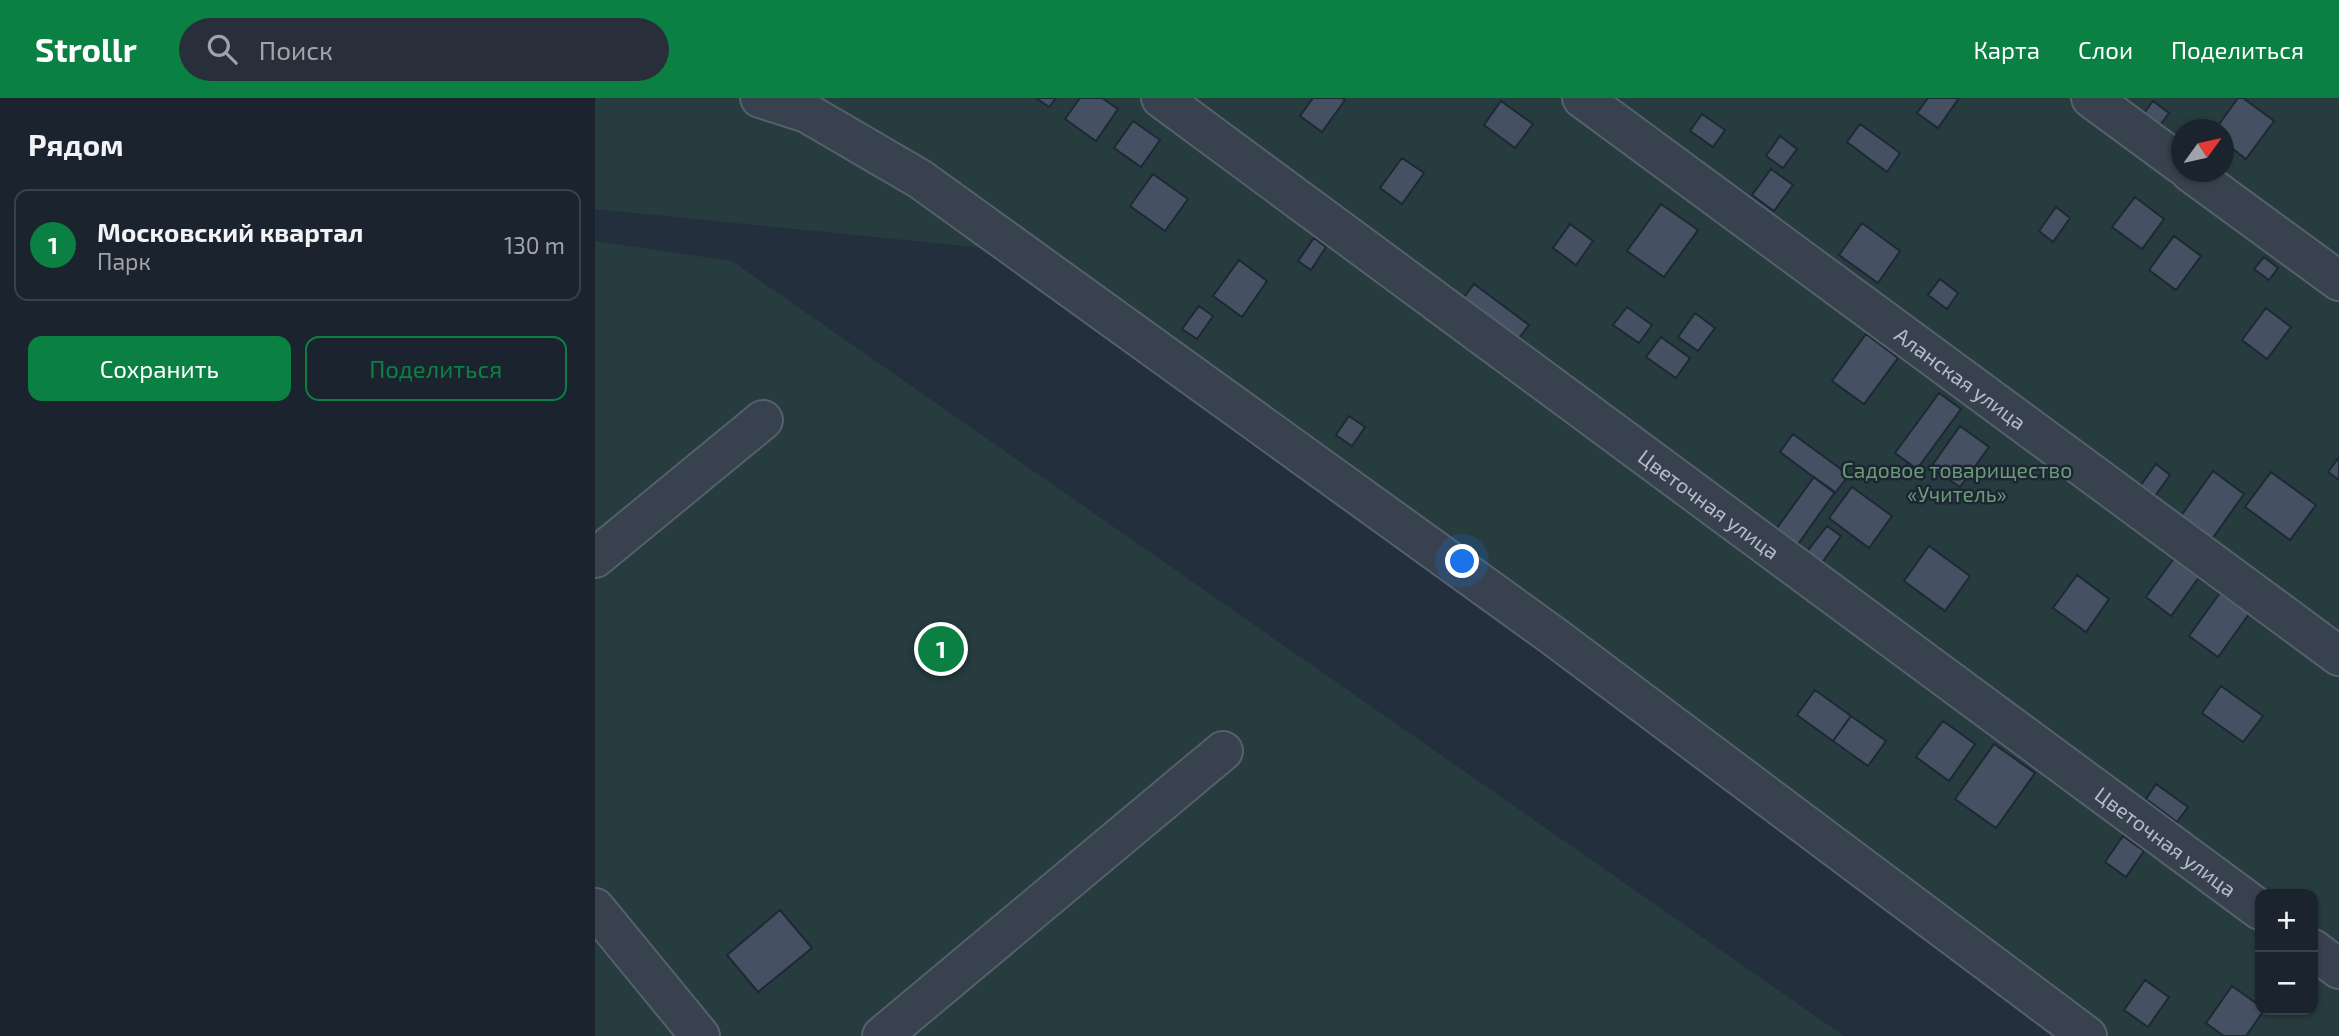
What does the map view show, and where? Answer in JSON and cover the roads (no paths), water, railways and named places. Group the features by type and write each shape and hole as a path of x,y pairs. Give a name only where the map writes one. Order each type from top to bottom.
{"street":[{"path":"760,98 807,113 920,179 1552,635 2087,1036"},
{"name":"Цветочная улица","path":"1161,98 2255,906"},
{"name":"Аланская улица","path":"1582,98 2339,656"},
{"path":"2091,98 2171,157"},
{"path":"2204,182 2339,281"},
{"path":"595,558 762,420"},
{"path":"882,1036 1223,751"},
{"path":"595,908 700,1036"},
{"path":"2317,952 2339,969"}],"place":[{"name":"Московский квартал","path":"941,649"}],"park label":[{"name":"Садовое товарищество «Учитель»","path":"1957,481"}]}
